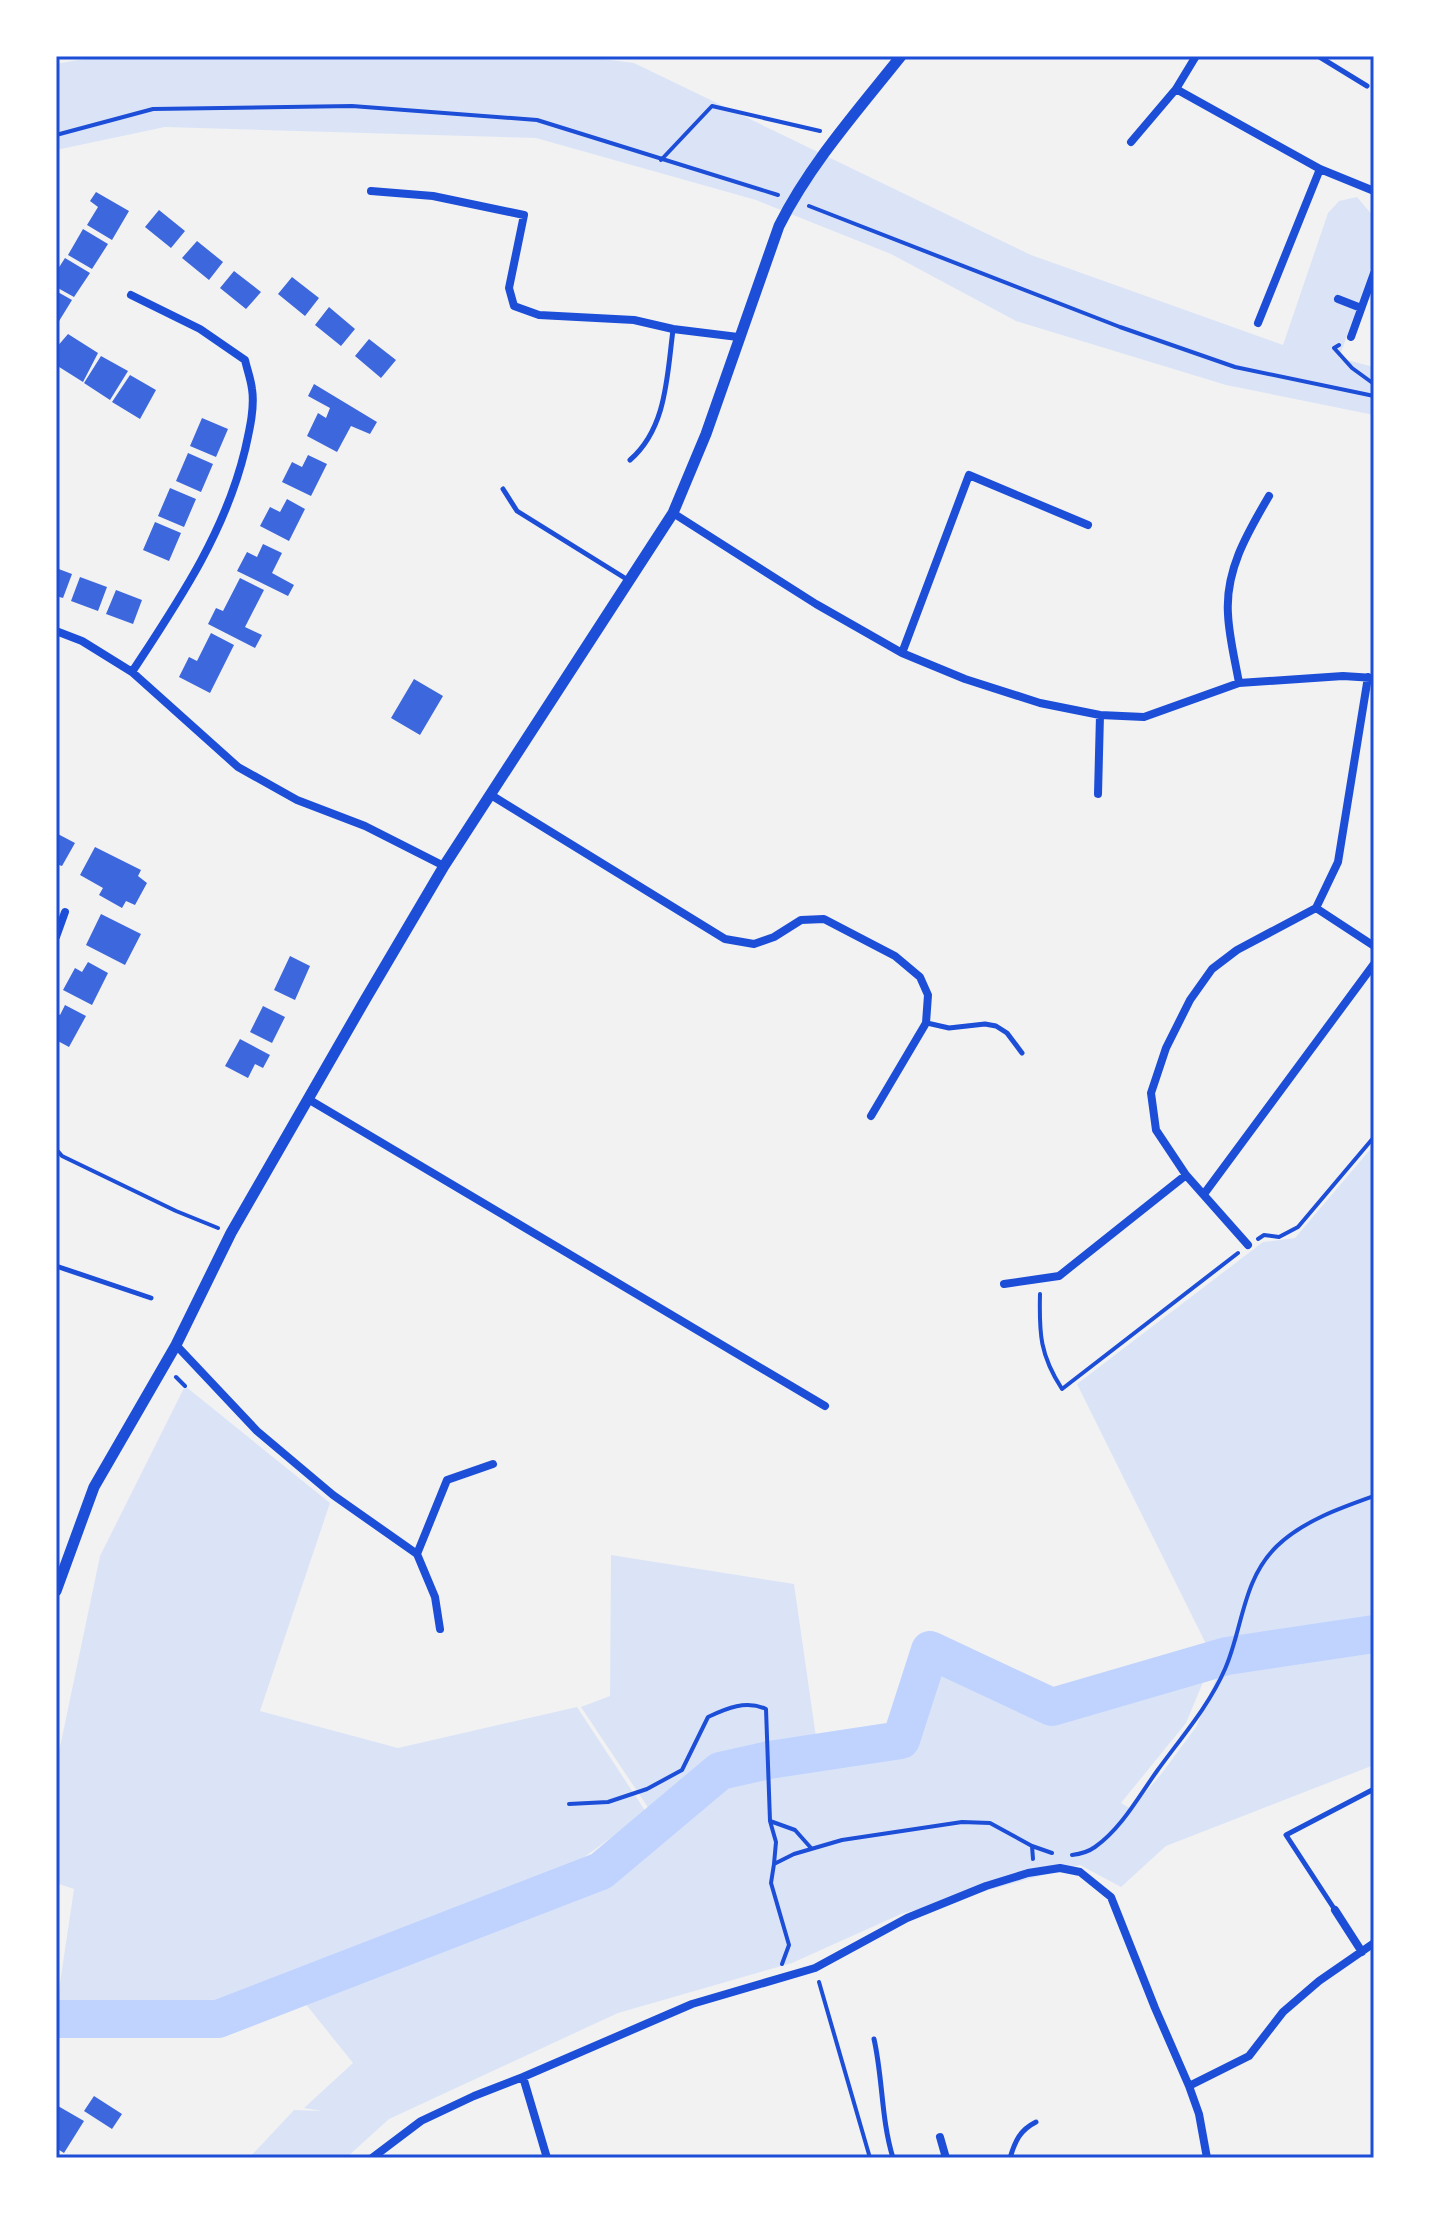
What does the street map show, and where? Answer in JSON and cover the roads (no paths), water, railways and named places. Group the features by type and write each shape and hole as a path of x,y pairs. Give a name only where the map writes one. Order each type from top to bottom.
{"street":[{"path":"56,1591 58,1573 94,1487 176,1345 231,1233 444,866 673,513 706,434 738,337 792,199 901,56"},
{"path":"1131,142 1176,89 1196,56"},
{"path":"1176,89 1320,169 1374,191"},
{"path":"1258,323 1320,169"},
{"path":"371,191 433,196 524,215 509,288 514,306 539,315 634,320 673,329 738,337"},
{"path":"1351,337 1374,273"},
{"path":"131,295 200,329 245,360 253,391 248,434 236,485 212,541 184,593 132,672"},
{"path":"1338,299 1361,308"},
{"path":"902,653 969,475 1088,525"},
{"path":"1239,683 1227,613 1230,581 1242,541 1269,496"},
{"path":"673,513 816,604 902,653 965,679 1040,703 1100,715 1144,717 1239,683 1343,676 1371,678 1338,862 1316,908 1237,950 1212,969 1190,1000 1166,1048 1151,1093 1156,1130 1186,1175 1248,1245"},
{"path":"56,631 82,641 132,672 238,767 297,800 365,826 444,866"},
{"path":"1098,794 1100,715"},
{"path":"491,795 725,939 754,944 774,937 801,920 824,919 895,956 920,977 928,995 926,1023 871,1116"},
{"path":"1316,908 1374,946"},
{"path":"56,937 65,912"},
{"path":"1204,1194 1374,964"},
{"path":"308,1099 825,1406"},
{"path":"1004,1284 1059,1276 1186,1175"},
{"path":"176,1345 257,1431 333,1495 417,1554 435,1597 440,1629"},
{"path":"417,1554 447,1480 493,1464"},
{"path":"372,2158 421,2121 692,2004 815,1968 907,1918 972,1891 1028,1873 1060,1868 1080,1872 1111,1897 1189,2086 1199,2114 1207,2158"},
{"path":"1335,1910 1362,1952"},
{"path":"1189,2086 1249,2056 1283,2012 1319,1981 1374,1943"},
{"path":"523,2077 547,2158"},
{"path":"940,2137 946,2158"}],"lane":[{"path":"1318,56 1367,86"},
{"path":"630,460 643,448 653,432 664,396 673,329"},
{"path":"503,489 517,511 629,580"},
{"path":"926,1023 949,1028 985,1024 996,1026 1007,1033 1022,1053"},
{"path":"56,1266 151,1298"},
{"path":"1335,1910 1286,1835 1374,1789"},
{"path":"874,2039 881,2073 881,2103 893,2158"},
{"path":"1010,2158 1015,2140 1036,2122"}],"waterway":[{"path":"56,2019 218,2019 601,1871 720,1771 769,1760 901,1740 930,1650 1052,1707 1227,1656 1374,1634"}]}
